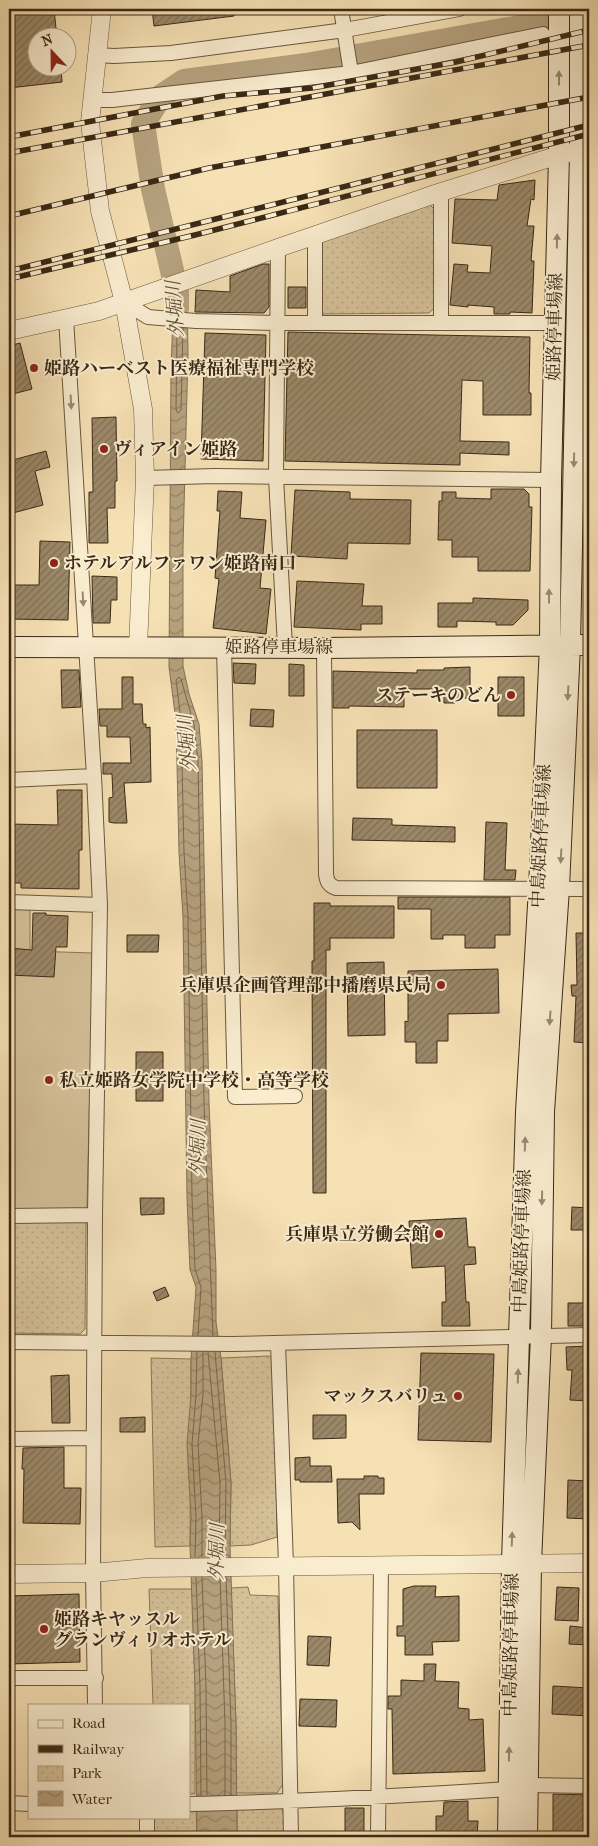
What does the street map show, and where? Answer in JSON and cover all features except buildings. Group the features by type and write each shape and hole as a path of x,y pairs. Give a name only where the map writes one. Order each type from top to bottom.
{"main road":[{"name":"姫路停車場線","path":"550,644 550,480 559,156 551,33 559,9"},
{"name":"姫路停車場線","path":"9,647 324,648 580,645 584,149 580,18"},
{"name":"中島姫路停車場線","path":"508,1837 518,1787 521,1563 519,1336 526,1112 539,888 550,644"},
{"name":"中島姫路停車場線","path":"521,1563 541,1336 544,1112 559,888 580,645"},
{"name":"中島姫路停車場線","path":"518,1787 527,1837"}],"street":[{"path":"102,9 90,122 100,211 124,302 143,409 145,478 138,648"},
{"path":"342,9 352,72"},
{"path":"97,55 171,53 345,35 459,9"},
{"path":"92,100 112,100 201,88 352,72 551,33"},
{"path":"9,331 100,311 441,192 584,149"},
{"path":"441,192 441,323"},
{"path":"315,235 315,323"},
{"path":"278,248 276,477 285,647"},
{"path":"124,302 148,318 164,320 277,323 555,323"},
{"path":"66,318 100,905 95,1215 93,1573 95,1704"},
{"path":"145,478 215,476 550,480"},
{"path":"224,647 235,1097 295,1096"},
{"path":"324,648 326,874 331,886 336,888 589,889"},
{"path":"9,780 94,776"},
{"path":"9,902 100,905"},
{"path":"9,1216 95,1215"},
{"path":"9,1342 232,1344 519,1336 589,1336"},
{"path":"278,1343 286,1566 291,1837"},
{"path":"9,1439 94,1438"},
{"path":"9,1574 93,1573 147,1568 589,1563"},
{"path":"378,1837 382,1565"},
{"path":"9,1678 96,1678"},
{"path":"190,1804 290,1802 518,1787 589,1786"},
{"path":"9,1803 28,1804"},
{"path":"147,1818 147,1837"}],"green space":[{"path":"429,204 435,210 435,307 429,313 322,314 320,310 320,242"},
{"name":"私立姫路女学院中学校・高等学校","path":"9,909 30,909 30,951 93,953 87,1207 84,1211 9,1212"},
{"path":"9,1220 84,1220 86,1224 85,1329 80,1334 9,1333"},
{"path":"269,1356 274,1359 277,1537 251,1545 230,1546 231,1483 221,1358"},
{"path":"151,1358 191,1359 190,1546 155,1547"},
{"path":"248,1587 250,1595 278,1596 283,1784 277,1793 236,1793 236,1724 231,1588"},
{"path":"149,1589 192,1589 195,1687 195,1794 190,1794 190,1704 153,1704"},
{"path":"279,1805 285,1814 286,1837 237,1837 237,1807"},
{"path":"190,1808 196,1808 197,1837 150,1837 150,1818 190,1818"}],"water":[{"path":"187,288 188,354 183,547 183,666 189,694 199,724 202,761 209,1103 216,1270 216,1322 221,1358 231,1483 230,1546 236,1724 237,1837 197,1837 195,1687 190,1546 191,1517 187,1444 196,1287 190,1270 187,1198 183,917 179,853 176,721 169,667 173,315 166,295"}],"waterway":[{"name":"外堀川","path":"177,308 177,292 153,189 143,124 160,97 184,81 306,65 531,25 581,12"}],"railway":[{"path":"9,137 223,96 312,88 456,62 589,30"},
{"path":"9,153 589,45"},
{"path":"9,216 209,168 589,97"},
{"path":"9,271 589,125"},
{"path":"9,279 195,235 589,134"}],"place":[{"name":"姫路ハーベスト医療福祉専門学校","path":"34,368"},
{"name":"ヴィアイン姫路","path":"104,449"},
{"name":"ホテルアルファワン姫路南口","path":"54,563"},
{"name":"ステーキのどん","path":"511,695"},
{"name":"兵庫県企画管理部中播磨県民局","path":"441,985"},
{"name":"私立姫路女学院中学校・高等学校","path":"49,1080"},
{"name":"兵庫県立労働会館","path":"439,1234"},
{"name":"マックスバリュ","path":"458,1396"},
{"name":"姫路キヤッスル グランヴィリオホテル","path":"44,1629"}]}
